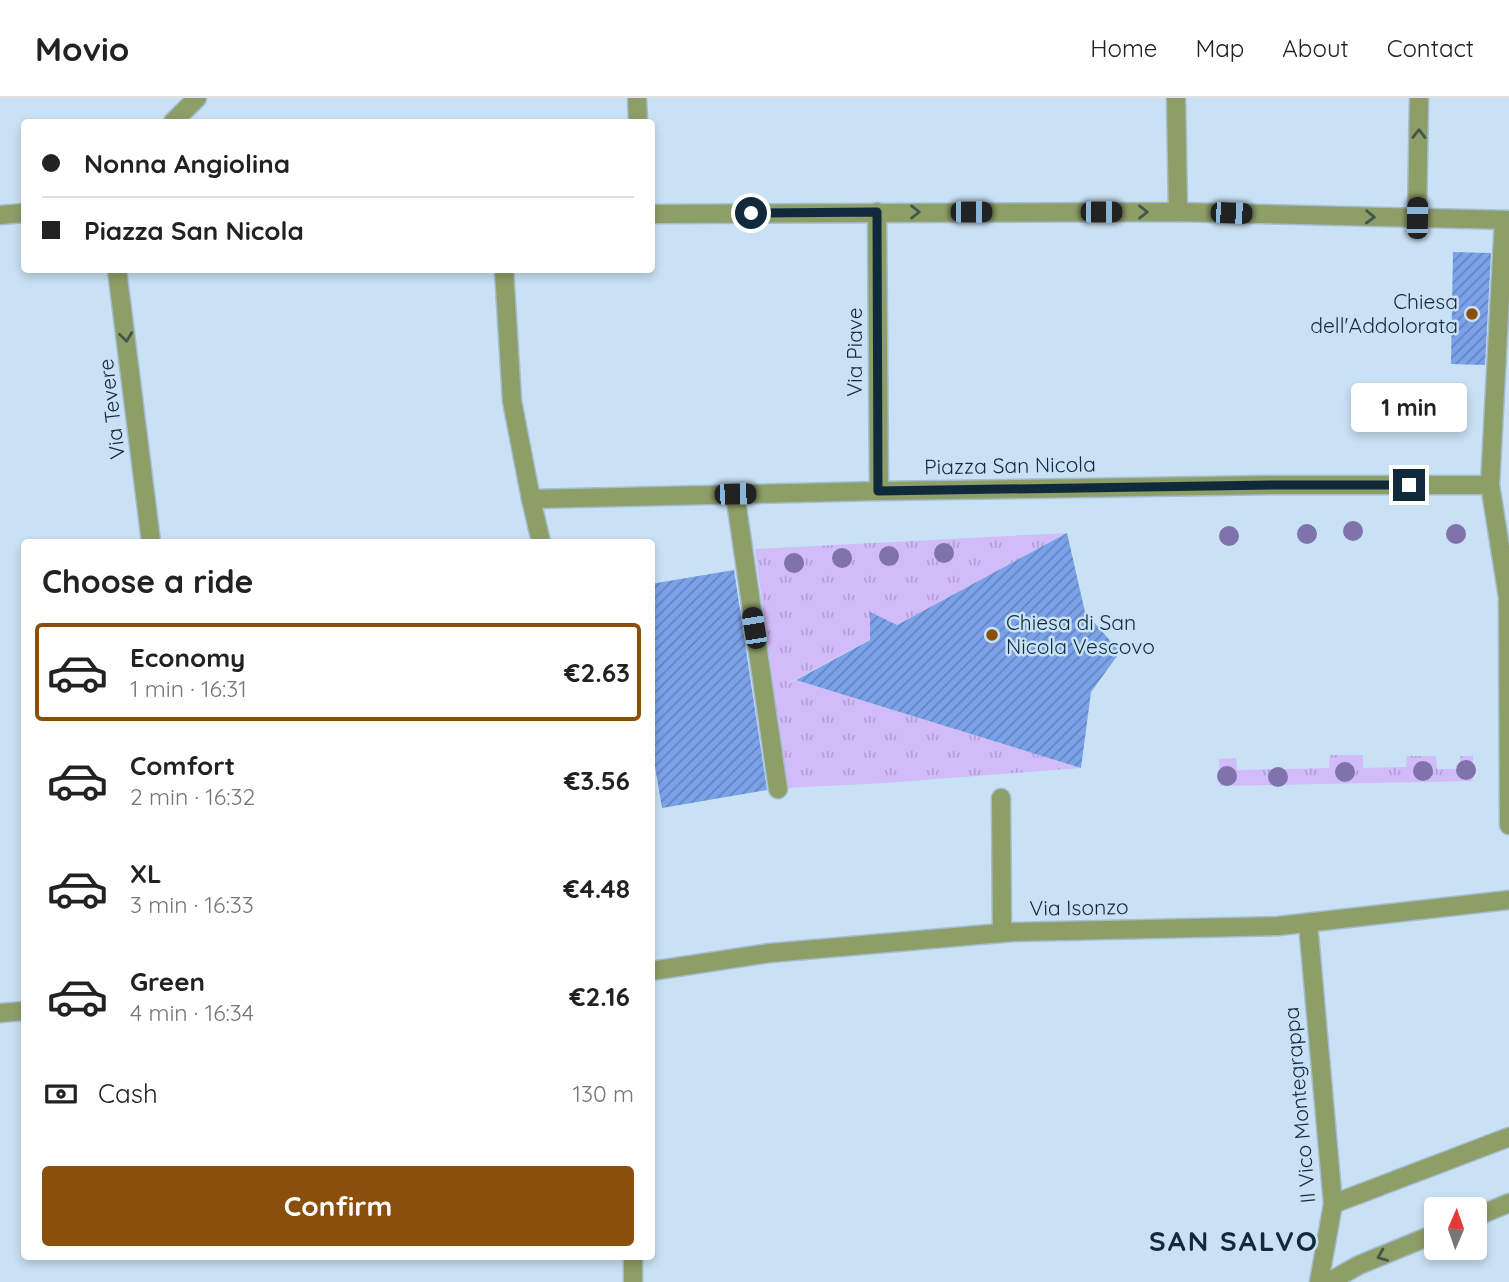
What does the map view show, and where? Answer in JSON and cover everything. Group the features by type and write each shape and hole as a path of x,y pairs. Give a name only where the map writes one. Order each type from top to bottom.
{"street":[{"path":"176,119 197,98"},
{"path":"637,98 638,119"},
{"path":"1176,98 1178,212"},
{"path":"1417,218 1419,98"},
{"name":"Via Piave","path":"877,212 878,491"},
{"path":"655,214 1178,212 1506,220 1490,485 1508,597 1509,825"},
{"path":"0,215 21,213"},
{"name":"Via Tevere","path":"117,273 151,539"},
{"path":"504,273 512,401 540,539"},
{"name":"Piazza San Nicola","path":"531,499 1272,485 1490,485"},
{"path":"735,494 778,789"},
{"path":"1000,798 1002,933"},
{"name":"Via Isonzo","path":"655,970 770,953 1002,933 1278,926 1509,900"},
{"name":"II Vico Montegrappa","path":"1308,923 1333,1204 1319,1282"},
{"path":"0,1013 21,1012"},
{"path":"1333,1204 1509,1137"},
{"path":"1488,1212 1509,1203"},
{"path":"1329,1282 1359,1265 1424,1238"},
{"path":"633,1260 633,1282"}],"green space":[{"path":"1067,533 785,685 796,680 1081,768 784,788 755,549"},
{"path":"1330,755 1363,755 1363,768 1406,767 1407,756 1436,756 1437,769 1460,769 1460,756 1473,756 1473,781 1220,786 1219,759 1236,758 1237,770 1329,768"}],"building":[{"name":"Chiesa dell'Addolorata","path":"1453,252 1491,253 1485,365 1451,364"},
{"name":"Chiesa di San Nicola Vescovo","path":"1067,533 1085,612 1120,652 1091,692 1081,768 796,680 870,640 870,612 897,625"},
{"path":"734,570 767,790 662,808 655,767 655,583"}],"place":[{"name":"Chiesa dell'Addolorata","path":"1472,314"},
{"name":"Chiesa di San Nicola Vescovo","path":"992,635"}],"district":[{"name":"SAN SALVO","path":"1234,1241"}],"route":[{"path":"751,213 877,212 878,491 1409,485"}]}
